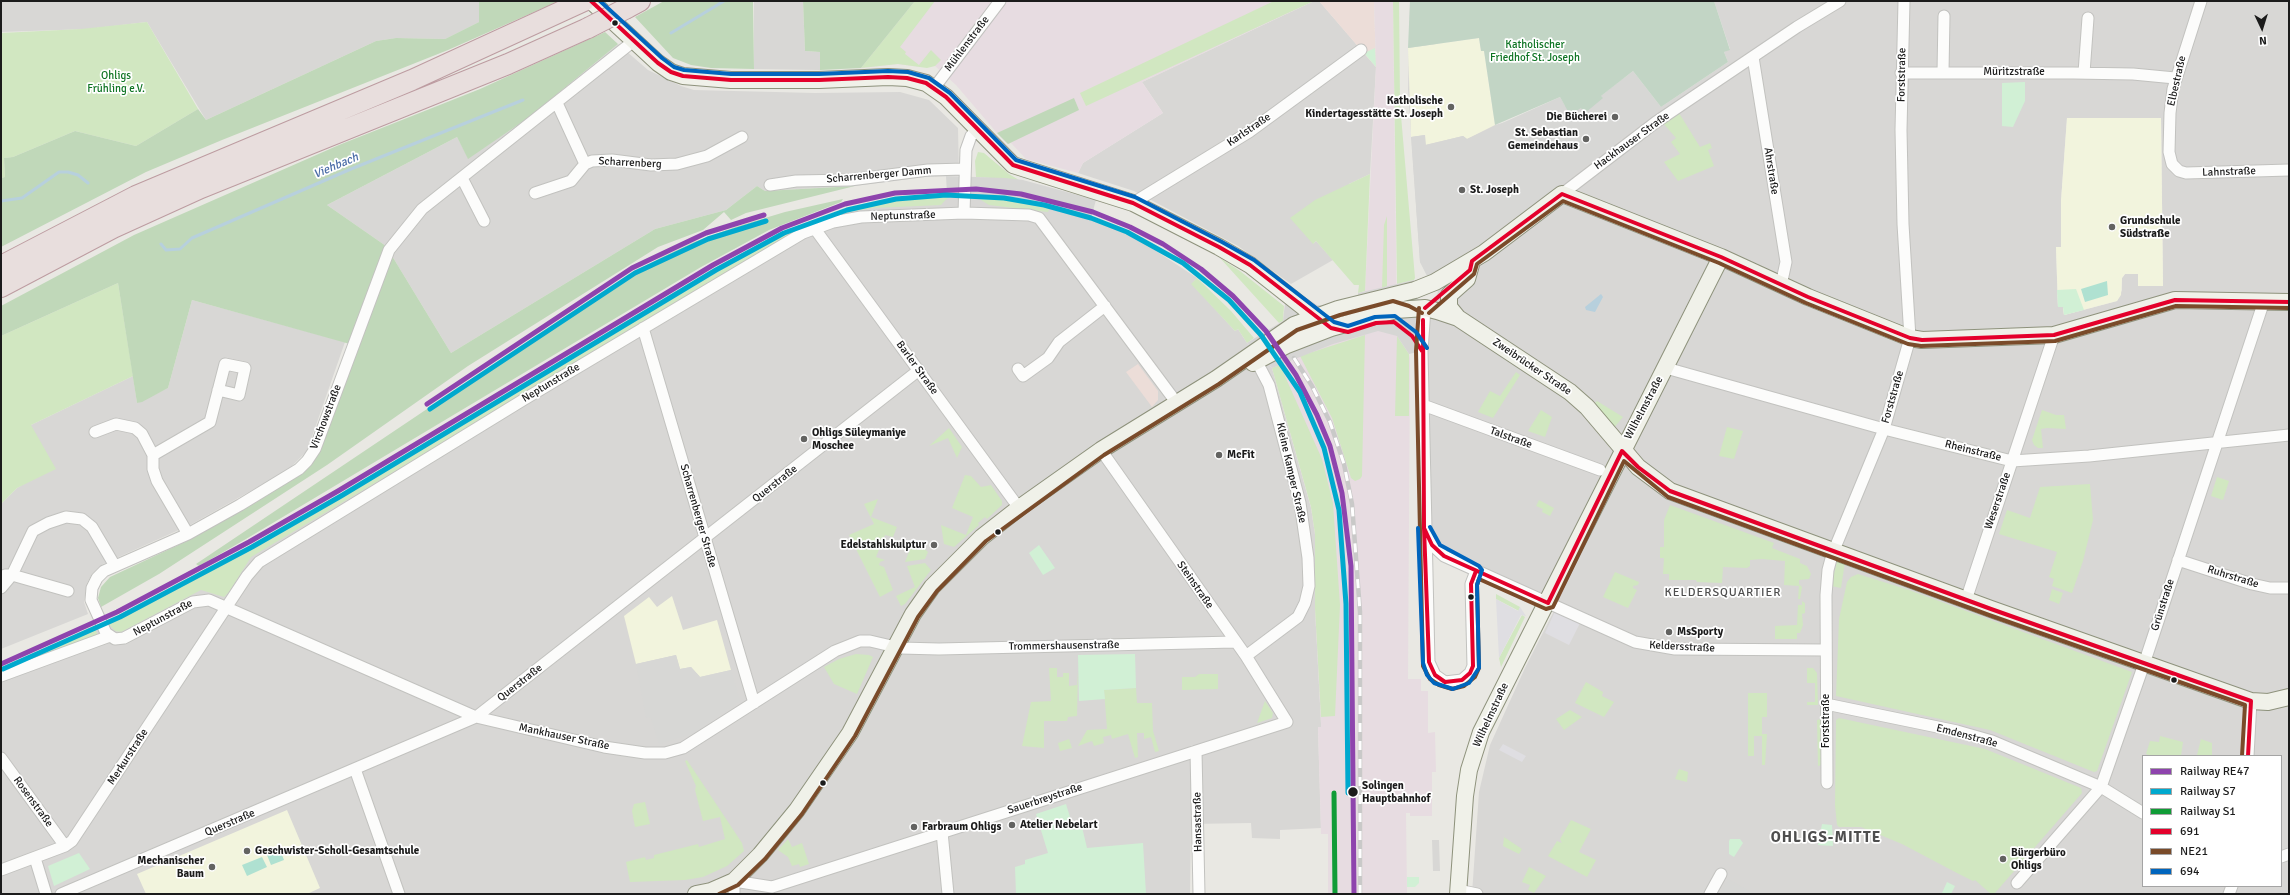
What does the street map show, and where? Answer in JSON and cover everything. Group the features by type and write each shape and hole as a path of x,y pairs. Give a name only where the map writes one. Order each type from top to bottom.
{"highway":[{"path":"1,266 136,196 412,80 576,5"},
{"path":"1,287 106,232 201,188 508,64 588,28 634,5"}],"main road":[{"path":"591,1 664,67 683,76 696,79 820,80 903,78 916,80 934,88 1008,162 1017,167 1133,203 1238,258 1331,328"},
{"path":"1562,194 1721,257 1781,285 1910,338 1922,340 2054,335 2175,300 2289,302"},
{"name":"Hackhauser Straße","path":"1259,357 1294,326 1315,316 1421,288 1471,265 1562,194"},
{"name":"Wilhelmstraße","path":"1467,836 1465,796 1476,745 1536,620 1548,603 1622,451 1666,368 1721,257"},
{"path":"696,894 734,888 826,770 853,726 893,647 913,614 932,587 982,537 1019,508 1100,450 1176,402 1216,379 1259,357 1331,328 1396,310 1425,308 1471,265"},
{"path":"1458,318 1449,307 1450,295 1467,279 1471,265"},
{"name":"Zweibrücker Straße","path":"1425,308 1458,318 1570,392 1587,407 1622,451"},
{"path":"1622,451 1638,467 1670,491 1966,600 2251,701 2268,702 2289,697"},
{"name":"Wilhelmstraße","path":"1467,836 1486,749 1544,623 1548,603"},
{"path":"1465,893 1467,836"}],"street":[{"name":"Mühlenstraße","path":"934,88 1000,1"},
{"name":"Hackhauser Straße","path":"1562,194 1656,122 1840,1"},
{"name":"Forststraße","path":"1827,783 1826,594 1828,570 1833,551 1884,429 1910,338 1903,224 1901,73 1904,1"},
{"name":"Elbestraße","path":"2172,164 2169,152 2170,113 2175,78 2201,1"},
{"path":"1943,72 1944,16"},
{"path":"2084,73 2088,18"},
{"name":"Virchowstraße","path":"110,636 104,630 94,609 91,593 97,578 104,571 188,534 240,505 299,469 307,461 315,449 389,250 422,209 635,40"},
{"name":"Karlstraße","path":"1133,203 1248,132 1361,50"},
{"name":"Ahrstraße","path":"1753,57 1786,262 1781,285"},
{"name":"Müritzstraße","path":"1901,73 2084,73 2175,78"},
{"name":"Scharrenberg","path":"557,103 585,164"},
{"path":"964,213 967,144 977,130"},
{"name":"Scharrenberg","path":"535,193 571,181 585,164 601,159 651,165 677,164 707,156 742,137"},
{"name":"Lahnstraße","path":"2172,164 2179,171 2186,173 2289,170"},
{"name":"Scharrenberger Damm","path":"770,185 796,181 850,180 928,170 965,169"},
{"path":"462,178 484,221"},
{"name":"Neptunstraße","path":"1,676 110,636 119,639 129,637 198,600 209,600 226,607 255,565 263,559 642,328 803,233 847,219 861,217 964,213 1029,215 1039,218 1176,402"},
{"name":"Barler Straße","path":"815,228 1019,508"},
{"name":"Grünstraße","path":"2017,883 2101,787 2144,664 2264,301"},
{"path":"1018,369 1023,376 1048,358 1059,342 1105,306"},
{"path":"1425,308 1422,351 1424,528 1430,666 1434,675 1448,682 1462,680 1470,673 1473,666 1471,584 1476,571"},
{"name":"Scharrenberger Straße","path":"642,328 704,540 754,703"},
{"name":"Weserstraße","path":"1966,600 2054,335"},
{"name":"Kleine Kamper Straße","path":"1246,656 1298,617 1306,603 1309,586 1308,558 1300,503 1269,385 1259,357"},
{"name":"Rheinstraße","path":"1666,368 1884,429 2012,461 2089,456 2289,435"},
{"name":"Querstraße","path":"61,894 355,770 476,717 704,540 919,370"},
{"path":"153,455 210,422 218,390"},
{"name":"Talstraße","path":"1423,405 1600,470"},
{"path":"95,432 116,424 135,428 142,434 153,455 154,476 188,534"},
{"name":"Steinstraße","path":"1100,450 1234,642 1246,656 1287,722"},
{"path":"1,588 33,531 48,523 66,517 82,520 92,527 115,566"},
{"name":"Keldersstraße","path":"1424,528 1428,539 1436,550 1476,571 1548,603 1616,636 1655,647 1826,650"},
{"name":"Ruhrstraße","path":"2178,560 2252,584 2270,588 2289,588"},
{"path":"7,575 68,591"},
{"name":"Mankhauser Straße","path":"226,607 476,717 604,747 645,753 665,753 682,748 835,651 866,641 893,647"},
{"name":"Merkurstraße","path":"1,870 65,846 72,841 226,607"},
{"name":"Trommershausenstraße","path":"893,647 972,648 1234,642"},
{"path":"2248,755 2251,701"},
{"name":"Emdenstraße","path":"1826,704 1957,731 1992,741 2101,787 2142,811"},
{"name":"Sauerbreystraße","path":"734,888 772,887 1287,722"},
{"name":"Hansastraße","path":"1196,751 1199,894"},
{"name":"Rosenstraße","path":"1,758 65,846"},
{"path":"355,770 399,894"},
{"path":"942,832 948,894"},
{"path":"35,858 46,894"},
{"path":"1710,894 1721,874"}],"shaded area":[{"path":"1,1 479,1 479,22 445,39 396,38 376,41 206,120 147,22 88,29 1,32"},
{"path":"479,1 559,1 448,50 222,140 146,172 1,247 1,178 5,177 4,158 13,157 75,131 136,146 198,109 206,120 376,41 396,38 445,39 479,22"},
{"path":"664,1 753,1 754,69 711,68 691,65 673,58 635,17"},
{"path":"754,1 803,1 805,51 820,52 820,70 754,69"},
{"path":"803,1 915,1 861,68 820,70 820,52 805,51"},
{"path":"915,1 1314,1 1142,82 1163,113 1083,163 1078,173 1026,159 1011,143 1008,144 997,133 956,85 935,66 920,67 898,64 861,68"},
{"path":"1314,1 1319,1 1376,67 1370,174 1349,184 1313,244 1316,241 1333,260 1291,284 1238,246 1134,191 1078,173 1083,163 1163,113 1142,82"},
{"path":"1319,1 1374,1 1376,67 1361,50"},
{"path":"1374,1 1393,1 1397,336 1410,358 1408,679 1421,679 1421,691 1428,691 1428,733 1435,732 1436,772 1432,772 1432,816 1410,816 1410,813 1406,813 1407,894 1328,894 1328,834 1321,834 1318,727 1321,727 1321,723 1315,608 1315,534 1311,507 1272,368 1247,343 1283,321 1285,304 1297,292 1317,305 1322,305 1358,298 1358,293 1365,291 1376,67"},
{"path":"1410,1 1436,37 1436,44 1495,125 1601,96 1624,78 1661,107 1728,62 1724,52 1730,49 1714,1 2289,1 2289,894 1472,894 1479,792 1490,745 1525,668 1559,601 1459,556 1442,544 1431,528 1429,518 1429,413 1426,323 1438,292 1420,262 1408,90","holes":["2067,118 2161,118 2163,286 2138,286 2138,274 2125,274 2122,278 2122,290 2117,301 2064,315 2063,307 2058,307 2056,248 2061,248 2061,201"]},
{"path":"605,32 618,44 528,118 468,159 457,137 327,205 386,246 451,353 655,229 726,210 757,186 765,191 855,186 746,213 731,220 724,212 703,230 658,247 468,366 327,465 159,574 101,607 98,598 101,587 110,577 191,539 246,508 300,472 357,346 192,300 168,388 142,402 137,403 118,283 1,336 1,306 134,235 339,145 480,89"},
{"name":"Katholische Kindertagesstätte St. Joseph","path":"1479,38 1481,51 1484,51 1495,125 1467,139 1463,136 1425,145 1425,135 1411,137 1408,48"},
{"path":"618,44 648,70 681,86 694,90 815,93 900,92 929,100 958,128 959,176 925,177 855,186 765,191 757,186 726,210 655,229 451,353 386,246 327,205 457,137 468,158 528,118"},
{"path":"1375,48 1376,67 1364,53"},
{"path":"1633,71 1661,107 1561,184 1427,276 1420,262 1411,137 1425,135 1426,145 1463,136 1467,139 1560,97 1570,114 1603,98 1601,96"},
{"path":"2025,82 2025,101 2013,127 2002,126 2002,83"},
{"path":"1074,98 1079,110 1008,144 997,133"},
{"name":"Grundschule Südstraße","path":"2067,118 2161,118 2163,286 2138,286 2138,274 2125,274 2122,278 2121,295 2117,301 2064,315 2063,307 2058,307 2056,247 2061,247 2061,201"},
{"path":"947,194 978,195 1051,205 1091,218 1138,239 1197,278 1192,284 1235,331 1238,329 1247,343 1272,368 1311,508 1315,534 1315,608 1322,727 1318,727 1321,828 1280,830 1280,839 1252,838 1251,823 1191,824 1190,894 1,894 1,669 179,588 545,375 788,230 844,209"},
{"path":"843,199 841,202 769,230 701,267 246,539 199,566 196,564 582,305 660,258 694,242 735,227 785,212"},
{"path":"2107,281 2108,295 2085,302 2081,289"},
{"path":"2076,289 2084,310 2064,315 2063,307 2058,307 2057,290"},
{"path":"192,300 345,342 307,451 288,470 190,525 103,564 92,574 87,583 84,602 88,614 1,649 1,504 17,488 34,478 31,425 133,376 137,403 168,388"},
{"path":"1138,364 1158,391 1158,400 1152,407 1126,372"},
{"path":"1039,545 1055,568 1043,575 1029,553"},
{"path":"672,596 683,630 717,620 731,670 700,677 691,667 680,669 676,655 636,664 624,616 649,597 657,607"},
{"path":"1496,599 1518,611 1520,607 1526,616 1521,615 1499,658"},
{"path":"1557,607 1582,619 1569,645 1545,633"},
{"path":"1135,654 1136,688 1104,690 1105,699 1079,701 1078,655"},
{"path":"676,655 680,669 691,667 700,677 731,670 740,701 690,735 659,744 651,718 646,717 636,664"},
{"path":"1503,744 1526,756 1522,762 1499,750"},
{"path":"1066,804 1074,830 1082,827 1087,848 1143,843 1146,894 1016,894 1015,867 1025,864 1025,860 1048,853 1036,814"},
{"name":"Geschwister-Scholl-Gesamtschule","path":"287,810 320,888 307,894 146,894 137,874"},
{"path":"1822,824 1832,825 1833,846 1818,845"},
{"path":"1730,839 1740,839 1743,843 1734,857 1729,854"},
{"path":"1432,840 1439,840 1440,871 1433,871"},
{"path":"280,850 284,860 271,865 267,855"},
{"path":"79,853 90,869 54,886 48,866"},
{"path":"262,857 267,867 247,876 242,865"},
{"path":"1407,877 1419,877 1419,883 1415,887 1407,887"},
{"path":"1728,879 1755,894 1720,894"},
{"path":"1947,882 1955,886 1951,894 1942,893"}],"green space":[{"path":"915,1 935,1 900,47 906,52 905,54 919,65 931,50 941,60 935,66 927,68 898,64 861,68"},
{"path":"1274,1 1314,1 1086,106 1080,93"},
{"path":"1393,1 1399,1 1400,104 1415,278 1414,280 1397,284"},
{"name":"Katholischer Friedhof St. Joseph","path":"1410,1 1714,1 1730,50 1724,52 1728,62 1661,107 1633,71 1601,96 1603,98 1585,113 1581,108 1570,115 1560,97 1495,125 1484,51 1481,51 1479,38 1408,48"},
{"name":"Ohligs Frühling e.V.","path":"147,22 198,109 136,146 75,131 13,157 4,158 5,177 1,178 1,33 81,29"},
{"path":"1679,113 1700,147 1710,143 1712,148 1708,150 1714,166 1678,181 1664,162 1680,154 1671,142 1676,138 1663,123"},
{"path":"978,152 984,153 1009,174 1019,180 976,177 975,161"},
{"path":"1370,174 1365,291 1358,293 1359,285 1354,285 1316,241 1313,244 1290,218 1315,200"},
{"path":"951,194 941,205 873,208 843,213 804,227 251,557 229,592 224,597 201,590 121,632 115,631 107,622 179,588 545,375 788,230 844,209 906,198"},
{"path":"978,195 1051,205 1048,212 989,205 981,200"},
{"path":"1387,216 1387,286 1382,288 1384,225"},
{"path":"1220,258 1240,271 1284,306 1283,321 1279,323"},
{"path":"1197,278 1231,311 1254,338 1247,343 1238,329 1235,331 1191,284"},
{"path":"118,283 133,376 31,425 56,469 17,488 1,504 1,336"},
{"path":"1365,335 1362,476 1360,479 1355,481 1351,478 1332,418 1300,356"},
{"path":"1397,336 1409,354 1409,416 1395,416"},
{"path":"1280,365 1322,459 1333,503 1340,605 1335,716 1321,717 1315,608 1315,534 1311,507 1272,368"},
{"path":"1516,372 1520,375 1493,418 1478,412 1490,391 1500,396"},
{"path":"1597,401 1623,417 1613,429 1593,405"},
{"path":"1541,410 1552,417 1545,437 1528,431"},
{"path":"2042,410 2056,415 2064,415 2066,429 2041,429 2043,448 2038,448 2034,445 2032,440"},
{"path":"1727,427 1743,431 1734,459 1719,456"},
{"path":"949,428 962,447 957,458 948,438 929,446"},
{"path":"965,475 971,476 981,487 991,485 1002,501 1002,505 987,519 985,517 978,523 979,525 954,547 944,544 941,525 966,535 973,517 952,508"},
{"path":"2217,477 2229,481 2223,500 2211,496"},
{"path":"2090,484 2093,520 2083,561 2072,593 2052,586 2054,579 2049,577 2057,552 1999,534 2007,510 2030,518 2040,487"},
{"path":"878,499 871,517 897,527 893,537 885,535 876,557 885,560 880,562 879,565 884,567 893,590 880,597 849,535 874,524 864,504"},
{"path":"1539,500 1554,508 1550,516 1542,512 1543,509 1536,506"},
{"path":"1670,505 1774,543 1772,548 1800,559 1800,563 1807,566 1811,574 1809,579 1799,580 1799,584 1802,587 1800,599 1798,599 1799,586 1784,585 1785,561 1762,559 1750,560 1750,566 1747,568 1723,567 1722,583 1697,582 1696,580 1669,580 1669,574 1663,574 1664,558 1660,558 1660,547 1664,547 1664,520"},
{"path":"914,539 928,552 925,559 905,562"},
{"path":"1837,561 1845,562 1841,588 1831,586"},
{"path":"925,563 931,570 905,604 901,606 896,596 915,587 907,566"},
{"path":"1615,572 1639,582 1638,585 1633,586 1633,588 1637,590 1628,608 1603,597"},
{"path":"1858,574 1909,590 2132,672 2097,771 2094,772 1990,730 1836,696 1839,619 1847,582 1851,577"},
{"path":"2052,589 2063,593 2059,604 2049,600"},
{"path":"1496,594 1520,607 1519,611 1496,599"},
{"path":"1802,601 1805,603 1805,613 1802,614 1803,625 1800,633 1797,633 1797,639 1775,639 1775,626 1797,625 1798,605 1802,605"},
{"path":"1522,615 1525,617 1501,667 1499,658"},
{"path":"94,628 98,635 1,673 1,669"},
{"path":"856,654 869,655 873,657 857,694 834,684 824,667 839,659"},
{"path":"1049,668 1057,668 1057,677 1063,677 1063,673 1069,673 1069,686 1077,685 1078,671 1077,716 1068,717 1067,721 1044,721 1044,748 1022,746 1031,702 1051,701"},
{"path":"1807,668 1813,668 1817,673 1818,705 1807,705 1807,702 1815,702 1815,683 1807,683"},
{"path":"1199,674 1218,674 1218,689 1182,690 1182,677 1195,677"},
{"path":"1586,682 1603,692 1602,696 1614,702 1604,717 1575,703"},
{"path":"1136,688 1137,703 1152,703 1153,731 1159,751 1155,752 1151,737 1144,739 1144,733 1137,733 1138,757 1135,758 1128,734 1112,739 1111,735 1103,737 1104,743 1094,746 1092,741 1078,746 1087,730 1107,729 1104,690"},
{"path":"1748,693 1767,693 1767,717 1762,717 1762,734 1767,734 1765,765 1762,765 1762,736 1754,736 1754,756 1748,756"},
{"path":"1265,701 1273,713 1272,718 1257,723"},
{"path":"1570,710 1582,717 1564,730 1556,719"},
{"path":"1839,718 1985,749 2081,788 2082,793 1995,893 1991,894 1975,880 1973,881 1902,844 1861,827 1839,827 1837,825 1835,805 1836,720"},
{"path":"1821,719 1822,765 1818,766 1817,720"},
{"path":"2160,736 2183,742 2181,755 2146,754 2150,741 2159,742"},
{"path":"1069,739 1072,748 1060,751 1058,743"},
{"path":"2201,739 2212,743 2212,755 2197,755"},
{"path":"687,760 742,843 744,851 727,866 703,877 685,880 630,882 626,862 645,857 646,860 654,858 654,855 698,844 699,847 725,839 720,817 703,821 695,790 696,786 685,761"},
{"path":"1679,769 1688,772 1687,782 1675,779"},
{"path":"645,802 650,824 635,827 632,811 634,804"},
{"path":"1571,820 1591,829 1579,852 1596,860 1587,877 1548,856 1557,841 1562,843 1560,839"},
{"path":"1504,837 1522,849 1519,854 1503,846"},
{"path":"788,839 792,847 802,843 809,864 800,867 799,864 792,866 788,857 778,850"},
{"path":"1529,867 1546,876 1534,893 1528,890 1530,885 1522,882"}],"water":[{"path":"1601,294 1603,297 1595,312 1586,310 1585,307"}],"pier":[{"path":"946,176 1023,180 1096,200 1091,218 1051,205 978,195 947,194"},
{"path":"1414,280 1417,298 1423,302 1422,351 1409,354 1397,336 1378,331 1333,344 1272,368 1247,343 1283,321 1285,304 1297,292 1317,305 1322,305 1358,298 1358,293"}],"waterway":[{"name":"Viehbach","path":"671,33 724,1"},
{"name":"Viehbach","path":"161,244 166,250 180,249 192,238 351,169 523,100"},
{"name":"Viehbach","path":"1,201 22,198 59,172 68,172 78,175 88,183"}],"railway":[{"path":"1294,358 1312,386 1330,422 1344,464 1352,504 1360,612 1360,894"}],"rail line":[{"name":"RE47","path":"1,664 117,612 249,542 338,491 713,265 782,228 845,204 895,193 976,189 1021,194 1093,212 1130,227 1163,244 1201,269 1233,296 1266,331 1296,375 1317,415 1330,446 1342,493 1351,566 1354,894"},
{"name":"S7","path":"3,669 120,617 252,547 341,496 716,270 784,233 847,210 896,199 946,195 1004,198 1044,205 1091,218 1127,232 1183,263 1229,300 1261,335 1300,392 1324,448 1339,510 1346,604 1348,793"},
{"name":"RE47","path":"427,404 632,268 706,233 764,215"},
{"name":"S7","path":"430,409 635,273 708,239 766,221"},
{"name":"S1","path":"1334,793 1335,894"}],"transit line":[{"name":"691","path":"591,1 658,63 671,72 683,76 731,80 819,80 888,77 907,78 926,83 946,97 1013,165 1133,203 1219,247 1250,265 1331,328 1348,332 1376,323 1394,322 1412,336 1422,351"},
{"name":"694","path":"600,1 662,58 674,67 684,70 731,74 819,74 888,71 908,72 929,78 950,93 1016,160 1135,197 1254,260 1334,322 1348,326 1375,317 1395,316 1416,332 1427,348"},
{"name":"691","path":"1425,308 1470,270 1472,261 1562,194 1721,257 1808,297 1910,338 1922,340 2054,335 2175,300 2289,302"},
{"name":"NE21","path":"1429,313 1474,274 1477,264 1563,201 1719,263 1806,303 1908,344 1921,346 2055,341 2176,306 2289,308"},
{"name":"NE21","path":"719,894 738,885 765,859 802,814 855,736 918,617 937,591 986,541 1104,455 1219,384 1297,330 1340,315 1393,301 1409,306 1422,313"},
{"name":"NE21","path":"1419,308 1416,351 1423,666 1430,679 1439,685 1452,689 1464,686 1475,677 1479,668 1477,585 1479,579 1546,609 1553,607 1624,461 1668,497 1989,615 2245,705 2242,755"},
{"name":"691","path":"1423,320 1424,528 1429,662 1435,675 1445,682 1462,680 1470,673 1473,666 1471,584 1476,571"},
{"name":"691","path":"1424,528 1432,545 1444,556 1548,603 1622,451 1638,467 1670,491 1991,609 2251,701 2248,755"},
{"name":"694","path":"1418,528 1423,663 1427,675 1434,683 1453,689 1469,683 1479,668 1477,585 1482,570 1479,566 1440,545 1430,527"}],"place":[{"name":"Katholische Kindertagesstätte St. Joseph","path":"1451,107"},
{"name":"Die Bücherei","path":"1615,117"},
{"name":"St. Sebastian Gemeindehaus","path":"1586,139"},
{"name":"St. Joseph","path":"1462,190"},
{"name":"Grundschule Südstraße","path":"2112,227"},
{"name":"Ohligs Süleymaniye Moschee","path":"804,439"},
{"name":"McFit","path":"1219,455"},
{"name":"Edelstahlskulptur","path":"934,545"},
{"name":"MsSporty","path":"1669,632"},
{"name":"Solingen Hauptbahnhof","path":"1353,792"},
{"name":"Atelier Nebelart","path":"1012,825"},
{"name":"Farbraum Ohligs","path":"914,827"},
{"name":"Geschwister-Scholl-Gesamtschule","path":"247,851"},
{"name":"Bürgerbüro Ohligs","path":"2003,859"},
{"name":"Mechanischer Baum","path":"212,867"}],"district":[{"name":"KELDERSQUARTIER","path":"1723,593"},
{"name":"OHLIGS-MITTE","path":"1826,838"}]}
